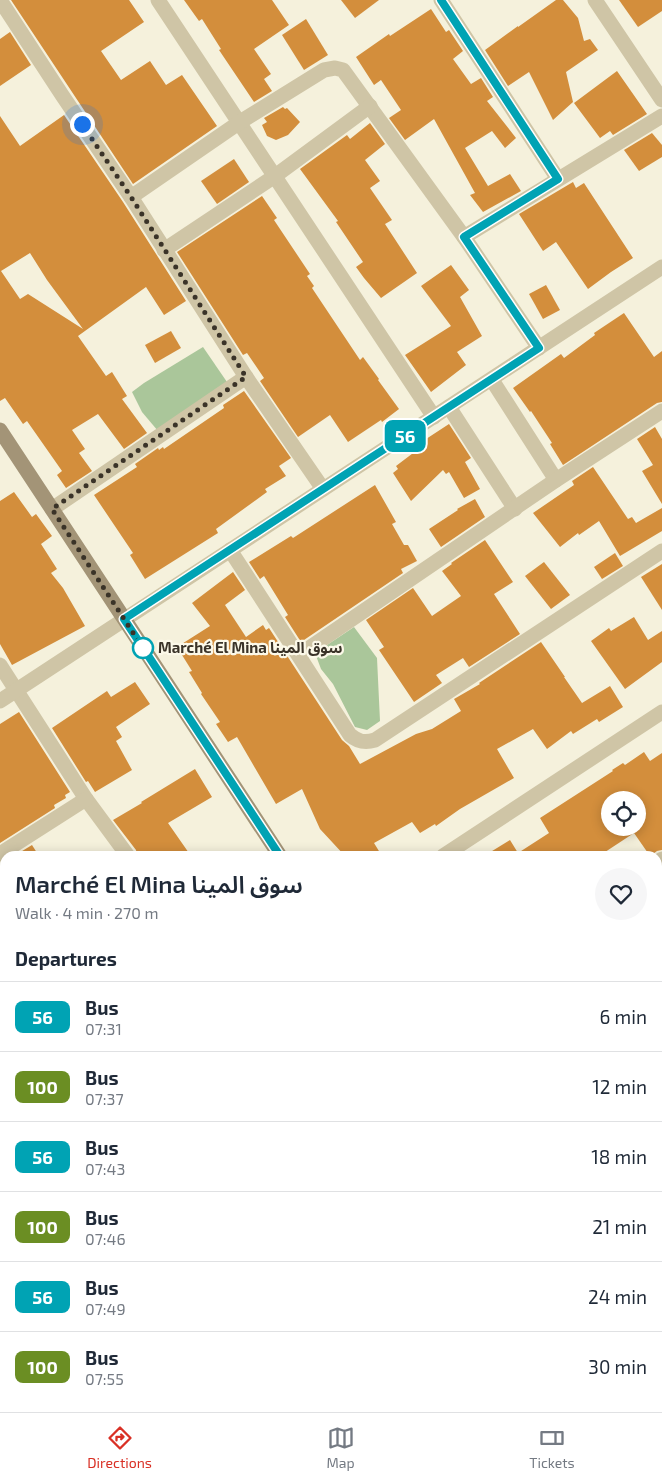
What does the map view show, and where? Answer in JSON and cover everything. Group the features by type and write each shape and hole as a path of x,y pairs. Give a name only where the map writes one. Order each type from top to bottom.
{"street":[{"path":"0,0 131,197 246,377 323,489"},
{"path":"158,0 434,416"},
{"path":"441,0 558,179"},
{"path":"595,0 662,100"},
{"path":"131,197 240,122 324,70 335,68 343,70 464,237 539,348"},
{"path":"164,250 275,176 370,106"},
{"path":"464,237 662,116"},
{"path":"0,701 662,268"},
{"path":"52,509 246,377"},
{"path":"492,380 556,480"},
{"path":"449,406 514,509"},
{"path":"299,656 556,480 662,412"},
{"path":"0,430 277,851"},
{"path":"230,550 350,735 360,741 370,742 662,551"},
{"path":"0,665 86,799 124,851"},
{"path":"451,851 662,712"},
{"path":"5,851 86,799"}],"green space":[{"path":"203,347 227,382 158,431 142,412 132,392"},
{"path":"354,627 377,658 380,721 367,730 355,727 333,684 321,669 315,653"}],"building":[{"path":"11,0 129,0 144,22 101,51 121,80 150,61 166,85 182,75 217,126 133,184"},
{"path":"184,0 272,0 289,25 254,49 271,74 264,79 272,91 254,102 219,50 221,49 202,19 199,21"},
{"path":"341,0 379,0 355,18"},
{"path":"556,0 563,0 578,18 584,41 590,39 598,50 566,72 573,102 553,120 529,72 508,86 485,50"},
{"path":"619,0 662,0 662,11 638,27"},
{"path":"431,9 446,32 449,30 463,51 453,59 471,84 481,78 493,97 487,101 516,138 505,148 492,131 465,148 488,186 510,174 521,191 483,212 470,195 475,193 434,119 405,140 389,118 401,110 381,80 374,85 356,57 389,34 390,36"},
{"path":"306,19 328,55 304,70 282,35"},
{"path":"10,32 31,65 0,86 0,39"},
{"path":"617,71 647,114 613,135 610,131 600,138 574,103"},
{"path":"283,107 287,108 300,122 288,135 276,140 267,136 262,125 267,122 264,118"},
{"path":"64,115 123,202 186,301 164,315 146,287 78,336 106,376 112,372 127,396 122,399 147,433 124,449 98,414 72,430 85,449 79,453 92,471 66,488 57,475 62,471 27,421 23,424 5,398 0,401 0,116 20,146","holes":["30,253 47,280 83,329 28,294 20,299 1,271"]},
{"path":"370,123 385,144 365,160 380,181 370,188 392,220 385,224 417,273 381,298 356,267 363,262 336,222 338,221 300,169 347,135 350,139"},
{"path":"652,133 662,145 662,157 639,171 624,150"},
{"path":"234,159 249,182 217,204 201,181"},
{"path":"573,182 576,188 584,183 633,258 588,289 556,242 543,251 519,214"},
{"path":"262,196 277,218 274,220 310,274 307,276 314,286 312,288 360,360 363,357 399,409 382,422 381,420 348,442 330,415 298,437 260,381 264,378 247,353 243,355 177,252"},
{"path":"451,265 469,290 460,297 482,336 457,352 466,365 431,392 405,355 451,326 421,286"},
{"path":"546,285 560,310 543,319 529,294"},
{"path":"624,313 654,357 662,351 662,402 657,403 563,465 550,444 552,443 513,388 561,354 564,358 595,335 594,333"},
{"path":"171,331 181,348 155,363 145,345"},
{"path":"244,391 291,458 279,466 286,476 265,489 267,492 216,529 218,533 145,579 130,555 133,553 94,495 137,467 135,464 158,448 159,450 163,447 164,449 224,408 223,405"},
{"path":"449,424 471,458 465,462 480,489 464,498 449,472 446,474 443,470 411,501 393,473 398,469 396,466 425,444 423,441"},
{"path":"655,427 662,439 662,504 642,471 653,465 637,439"},
{"path":"593,467 628,519 632,517 636,523 662,508 662,531 620,556 599,521 579,535 578,533 560,547 533,513 574,485 572,481"},
{"path":"375,485 396,522 392,524 404,545 408,545 417,561 401,569 403,573 301,642 285,617 288,615 264,576 260,579 249,562 291,536 293,538"},
{"path":"14,492 32,517 36,514 52,536 41,544 57,569 51,573 63,588 85,626 12,665 0,644 0,501"},
{"path":"475,499 485,517 441,547 429,529"},
{"path":"485,540 513,582 494,594 520,634 469,667 463,658 436,675 442,683 414,702 379,650 384,647 366,620 413,588 432,616 461,596 442,571"},
{"path":"615,553 623,566 602,579 594,567"},
{"path":"544,562 570,595 551,609 525,576"},
{"path":"662,564 662,610 641,577"},
{"path":"233,572 245,590 225,605 246,637 263,625 266,630 269,628 342,740 349,746 360,764 416,734 432,729 461,711 454,699 480,684 541,642 582,703 610,686 623,707 599,722 597,719 573,734 571,731 547,749 533,729 497,749 514,778 460,809 436,826 435,824 420,833 412,822 374,843 379,851 340,851 320,829 302,789 276,804 237,737 228,742 216,724 220,722 201,694 189,672 192,671 177,647 210,626 192,603"},
{"path":"634,617 648,640 662,631 662,662 625,689 591,641 609,628 611,631"},
{"path":"135,682 150,704 116,727 122,737 116,741 132,770 95,792 88,781 86,782 52,728 107,691 111,697"},
{"path":"19,712 70,792 65,795 66,798 54,805 55,808 0,843 0,724"},
{"path":"644,752 650,761 662,753 662,850 647,851 636,836 646,836 646,791 601,791 601,836 629,836 607,851 521,851 549,833 540,818 623,763 625,765"},
{"path":"195,769 212,797 168,823 188,851 136,851 113,820"},
{"path":"510,840 517,851 492,851"},
{"path":"32,845 36,851 22,851"}],"bus line":[{"name":"56","path":"277,851 124,619 539,348 464,237 558,179 441,0"}],"place":[{"name":"Marché El Mina سوق المينا","path":"143,648"}],"route":[{"path":"82,124 246,377 52,509 145,651 143,648"}]}
